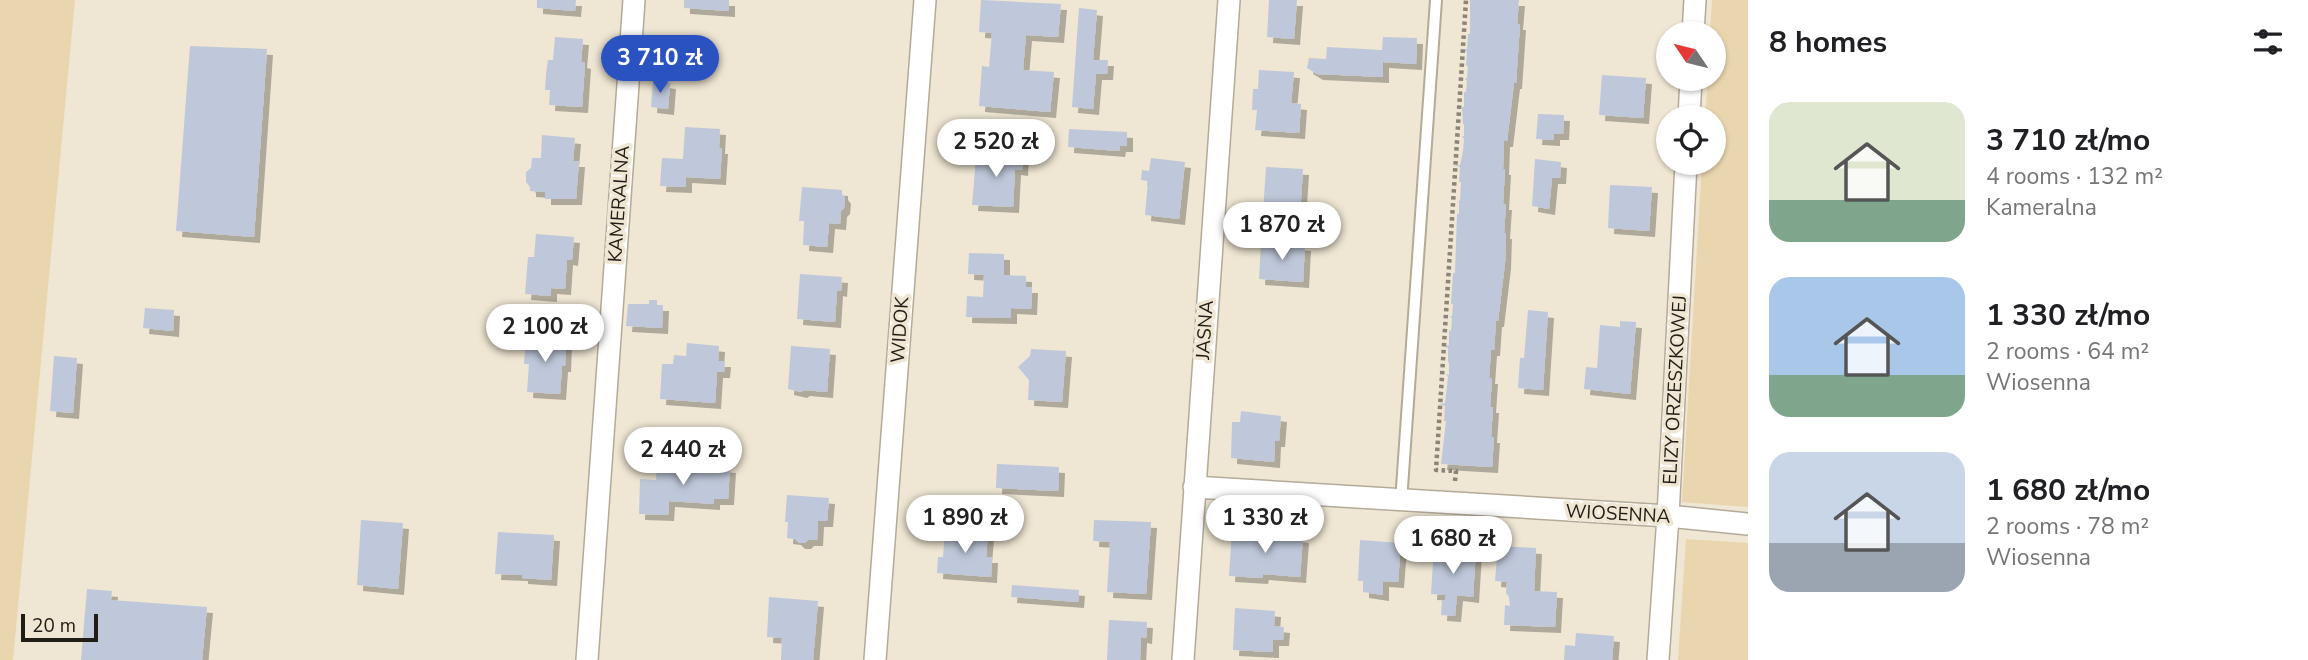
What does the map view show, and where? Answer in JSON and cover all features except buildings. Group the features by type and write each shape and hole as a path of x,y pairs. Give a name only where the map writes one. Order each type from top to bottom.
{"street":[{"name":"KAMERALNA","path":"587,660 634,0"},
{"name":"WIDOK","path":"875,660 925,0"},
{"name":"JASNA","path":"1183,660 1229,0"},
{"path":"1694,21 1695,0"},
{"name":"ELIZY ORZESZKOWEJ","path":"1658,660 1685,175"},
{"name":"WIOSENNA","path":"1194,487 1401,502 1668,516 1748,524"}],"lane":[{"path":"1401,502 1436,0"}],"path":[{"path":"1454,493 1456,471 1436,470 1466,0"}],"shaded area":[{"path":"0,0 75,0 13,660 0,660"},
{"path":"1712,0 1748,0 1748,507 1682,502 1701,175 1726,175 1726,105 1706,105 1707,91 1726,91 1726,21 1711,21"},
{"path":"1686,539 1748,543 1748,660 1678,660"}]}
